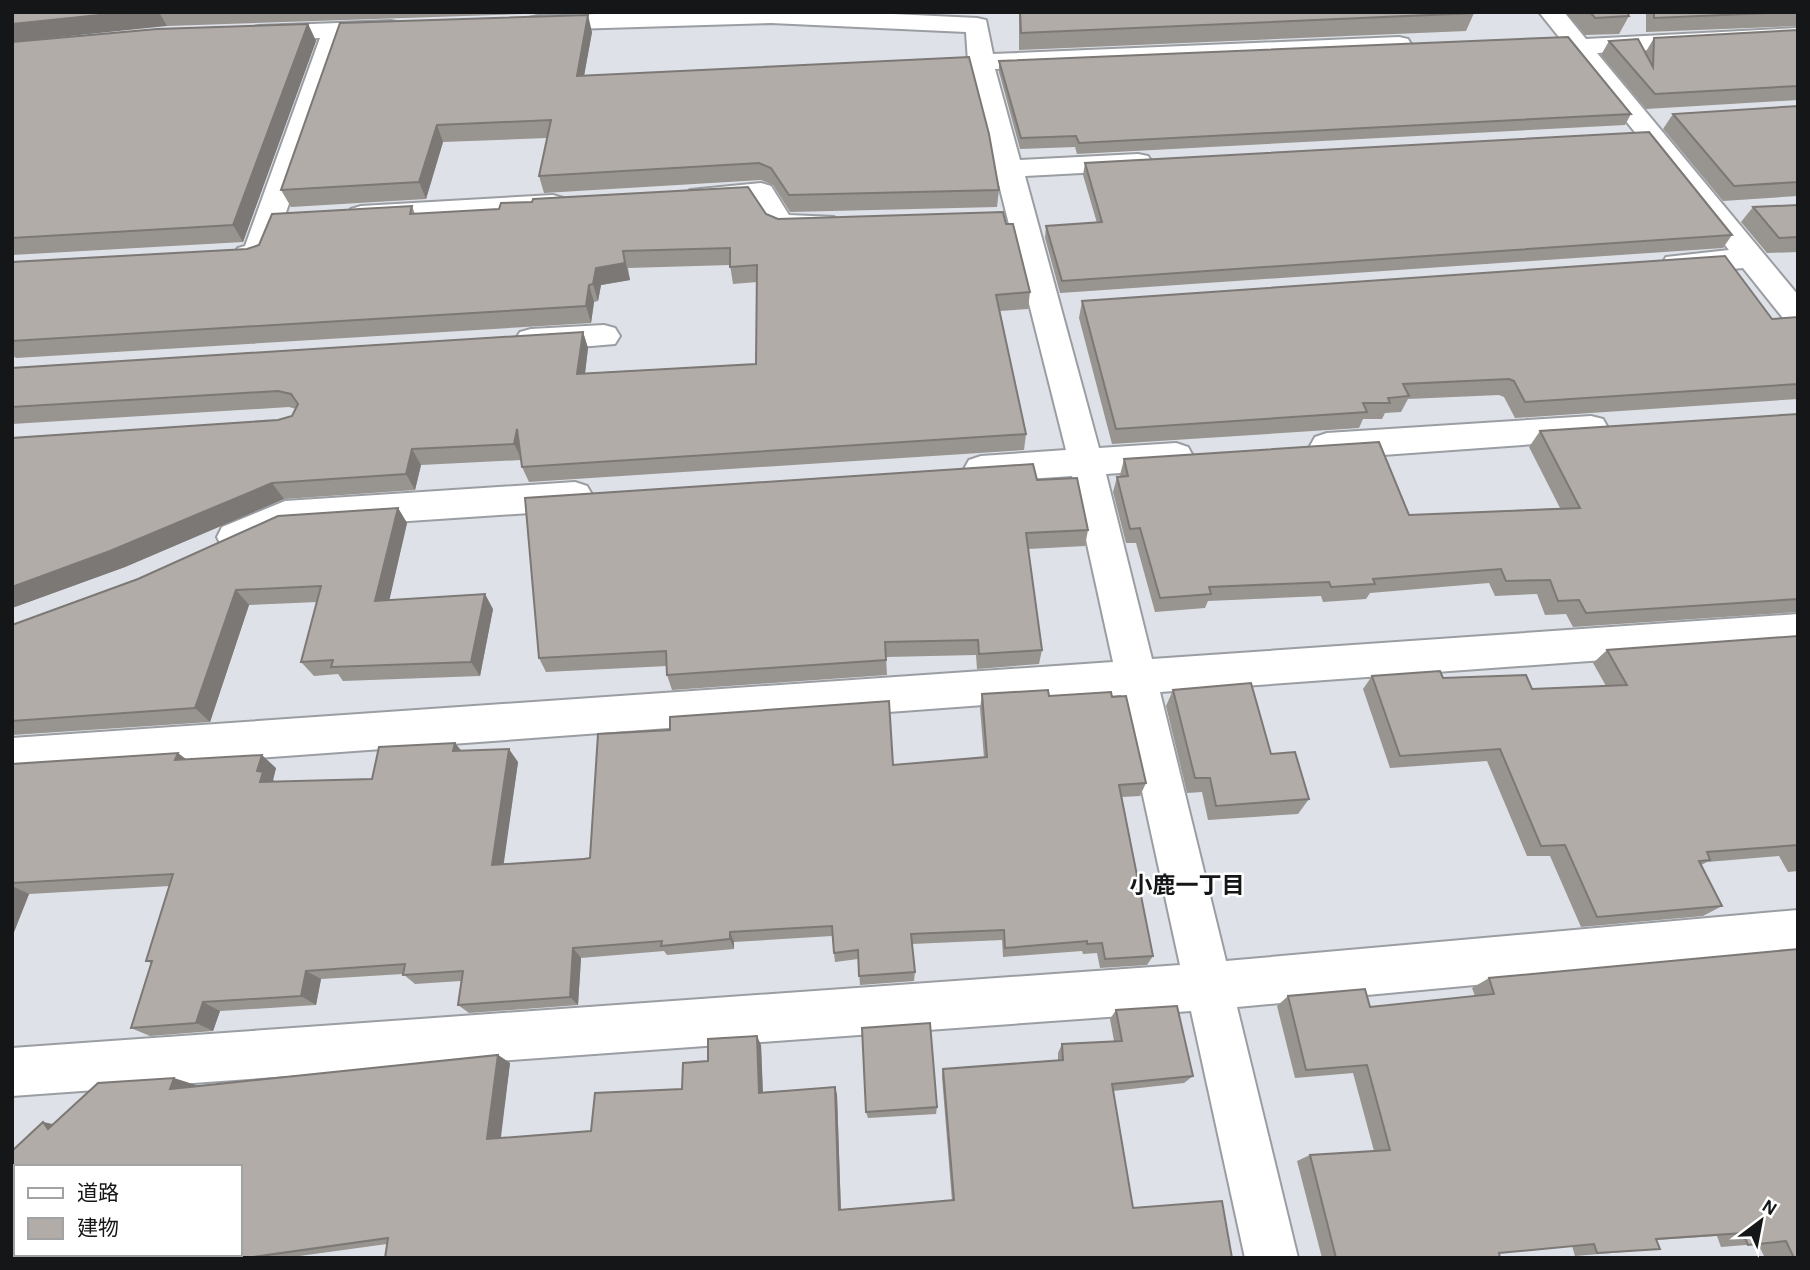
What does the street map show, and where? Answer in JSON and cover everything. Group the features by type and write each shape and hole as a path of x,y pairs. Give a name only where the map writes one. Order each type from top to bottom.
{"street":[{"path":"503,25 615,17 771,14 989,19 981,62 1010,169 1010,218 1062,306 1086,462 1272,1258"},
{"path":"234,34 291,22 335,30 419,27"},
{"path":"300,218 335,30"},
{"path":"1560,33 1798,35"},
{"path":"1560,33 1644,127 1728,212 1752,258 1798,316"},
{"path":"981,62 1419,43"},
{"path":"1010,169 1163,161"},
{"path":"677,197 761,192 780,224 847,222"},
{"path":"216,256 257,254 300,218 579,203"},
{"path":"1655,265 1752,258"},
{"path":"507,342 604,336"},
{"path":"1296,448 1616,426"},
{"path":"948,471 1212,453"},
{"path":"200,553 285,515 603,494"},
{"path":"12,757 1798,629"},
{"path":"12,1072 1208,986 1798,932"}],"building":[{"path":"12,12 129,12 12,24"},
{"path":"1020,12 1473,12 1474,13 1021,33"},
{"path":"1590,12 1627,12 1629,16 1595,18"},
{"path":"1654,12 1790,12 1654,18"},
{"path":"588,15 577,76 969,57 989,134 999,190 789,195 771,168 759,163 539,176 551,120 437,125 419,182 281,190 340,23"},
{"path":"308,24 233,225 12,238 12,42 157,29"},
{"path":"1798,30 1798,86 1655,94 1609,41 1638,39 1653,67 1654,38"},
{"path":"1568,37 1631,114 1079,143 1076,136 1021,138 999,61"},
{"path":"1798,106 1798,182 1734,186 1673,114"},
{"path":"1649,132 1732,235 1062,281 1046,226 1102,222 1085,163"},
{"path":"748,187 766,214 778,219 1003,212 1006,224 1013,224 1030,292 996,295 1026,434 522,467 517,429 514,444 412,449 406,474 272,483 110,551 12,587 12,438 278,420 292,416 298,404 291,394 278,391 12,407 12,368 583,332 577,374 756,364 757,265 730,267 730,248 623,251 625,263 596,268 593,284 589,285 586,306 12,341 12,262 247,249 259,245 272,214 412,206 410,214 499,209 501,203 532,202 533,199"},
{"path":"1798,205 1798,237 1779,238 1753,207"},
{"path":"1725,256 1772,319 1798,317 1798,384 1525,402 1514,381 1509,379 1403,384 1409,396 1388,398 1390,403 1363,403 1367,412 1116,429 1082,301"},
{"path":"1798,414 1798,599 1586,613 1579,600 1558,601 1550,580 1506,581 1501,569 1373,579 1375,584 1331,587 1329,582 1209,587 1211,594 1160,598 1140,528 1130,529 1117,477 1128,476 1124,459 1379,442 1409,515 1580,508 1540,431"},
{"path":"1033,464 1037,480 1077,478 1088,530 1026,533 1042,650 979,654 978,640 885,642 886,660 667,675 666,651 539,658 525,498"},
{"path":"398,508 375,601 485,594 471,662 331,667 333,660 301,662 321,586 236,590 195,708 12,721 12,625 138,579 278,516"},
{"path":"1798,636 1798,845 1707,852 1710,860 1699,861 1722,906 1597,917 1565,845 1541,846 1500,749 1400,756 1372,676 1440,671 1443,678 1526,675 1532,689 1627,685 1607,650"},
{"path":"1251,683 1271,754 1295,752 1309,799 1216,806 1210,778 1195,778 1173,690"},
{"path":"1048,690 1049,696 1111,692 1112,697 1126,696 1146,783 1119,785 1153,956 1105,959 1102,943 1087,944 1087,941 1005,948 1004,930 911,934 915,972 859,976 858,950 834,953 832,926 730,932 730,939 661,946 662,941 573,948 570,997 458,1005 463,971 403,975 405,964 306,971 301,996 203,1002 196,1023 131,1028 152,961 146,961 173,874 12,883 12,764 178,753 175,760 262,755 257,771 263,772 260,782 372,779 379,747 455,743 453,751 509,749 492,865 584,859 590,858 598,734 670,730 670,717 889,701 893,765 987,757 982,694"},
{"path":"1798,949 1798,1258 1794,1258 1786,1241 1748,1245 1743,1233 1656,1239 1660,1249 1597,1253 1594,1244 1499,1253 1500,1258 1336,1258 1310,1155 1390,1150 1367,1065 1306,1070 1288,996 1365,989 1370,1007 1494,994 1489,978"},
{"path":"1177,1006 1193,1076 1112,1084 1133,1208 1222,1201 1232,1258 385,1258 388,1238 246,1258 12,1258 12,1151 43,1122 48,1129 98,1083 174,1078 170,1089 498,1055 487,1139 591,1131 595,1093 682,1089 683,1063 708,1061 708,1039 757,1036 759,1093 835,1087 839,1210 954,1200 943,1069 1063,1060 1062,1044 1122,1041 1116,1010"},
{"path":"930,1023 937,1107 866,1112 862,1028"}],"district":[{"name":"小鹿一丁目","path":"1187,885"}]}
